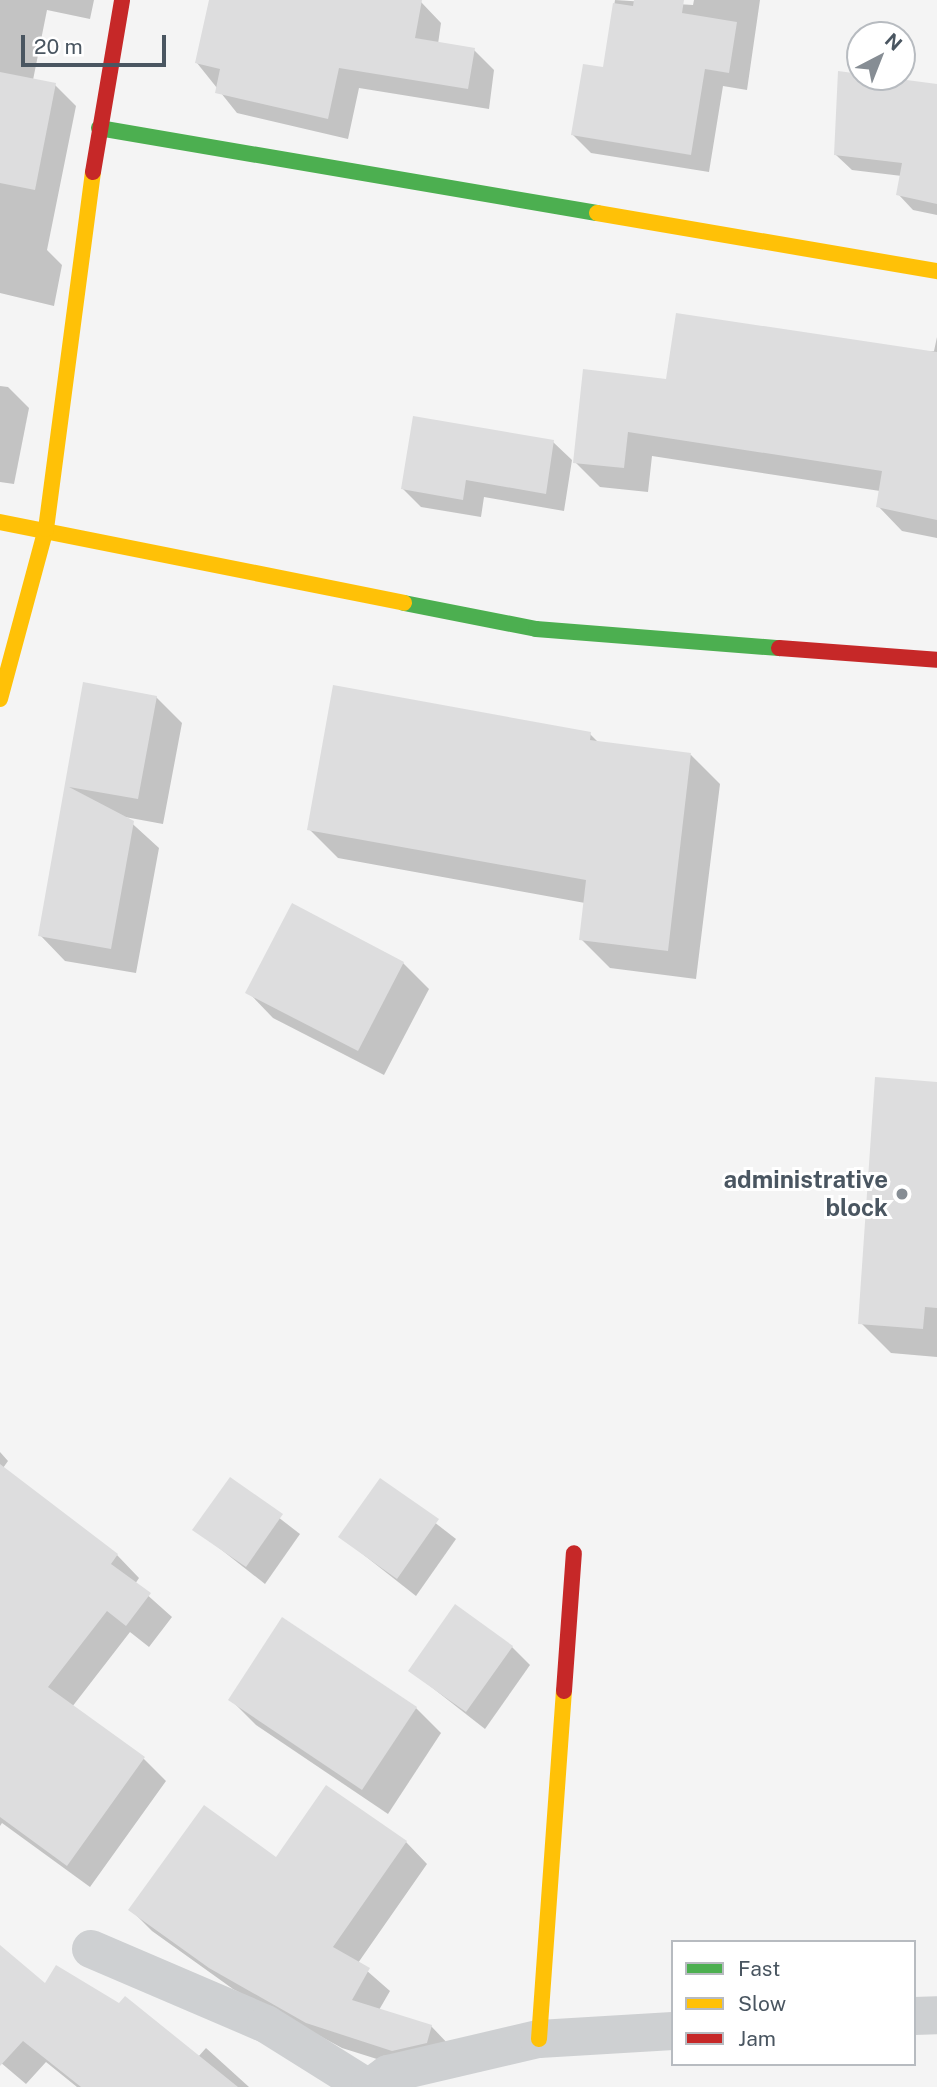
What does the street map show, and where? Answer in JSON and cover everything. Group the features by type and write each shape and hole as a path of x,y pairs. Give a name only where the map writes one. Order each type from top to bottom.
{"street":[{"path":"0,699 46,529 99,128 122,0"},
{"path":"99,128 937,271"},
{"path":"0,522 46,529 536,629 937,660"},
{"path":"539,2039 574,1553"},
{"path":"91,1949 266,2024 368,2087 388,2074 539,2039 671,2031"},
{"path":"916,2016 937,2015"}],"building":[{"path":"209,0 422,0 415,38 475,48 468,89 339,68 328,119 215,93 220,69 195,63"},
{"path":"634,0 684,0 682,13 737,22 729,73 705,69 691,155 571,135 583,64 603,67 613,3 633,6"},
{"path":"838,71 846,72 846,91 916,91 916,81 937,84 937,204 896,195 902,163 834,155"},
{"path":"0,72 56,83 35,190 0,183"},
{"path":"676,313 937,352 937,520 876,507 882,471 628,432 624,468 573,463 583,369 666,379"},
{"path":"413,416 554,440 546,494 466,480 463,500 401,489"},
{"path":"83,682 157,696 138,799 69,787 134,821 111,949 38,936"},
{"path":"333,685 591,732 590,740 691,753 668,951 579,940 586,880 307,830"},
{"path":"292,903 404,962 358,1051 245,993"},
{"name":"administrative block","path":"875,1077 937,1082 937,1308 925,1307 923,1329 858,1324"},
{"path":"0,1464 118,1554 111,1564 151,1593 126,1626 107,1611 48,1687 145,1757 67,1866 0,1817"},
{"path":"230,1477 283,1514 246,1567 192,1530"},
{"path":"380,1478 439,1519 397,1579 338,1537"},
{"path":"455,1604 513,1646 466,1712 408,1671"},
{"path":"282,1617 417,1707 362,1790 228,1700"},
{"path":"326,1785 407,1841 333,1947 370,1968 352,2000 432,2025 427,2043 392,2051 306,2023 209,1968 128,1910 204,1805 276,1857"},
{"path":"0,1945 45,1983 56,1965 119,2003 125,1996 238,2087 81,2087 23,2041 0,2066"}],"traffic: fast":[{"path":"99,128 597,213"},
{"path":"404,603 536,629 779,648"}],"traffic: slow":[{"path":"0,699 46,529 93,172"},
{"path":"597,213 937,271"},
{"path":"0,522 404,603"},
{"path":"539,2039 564,1691"}],"traffic: jam":[{"path":"93,172 122,0"},
{"path":"779,648 937,660"},
{"path":"564,1691 574,1553"}],"place":[{"name":"administrative block","path":"902,1194"}]}
